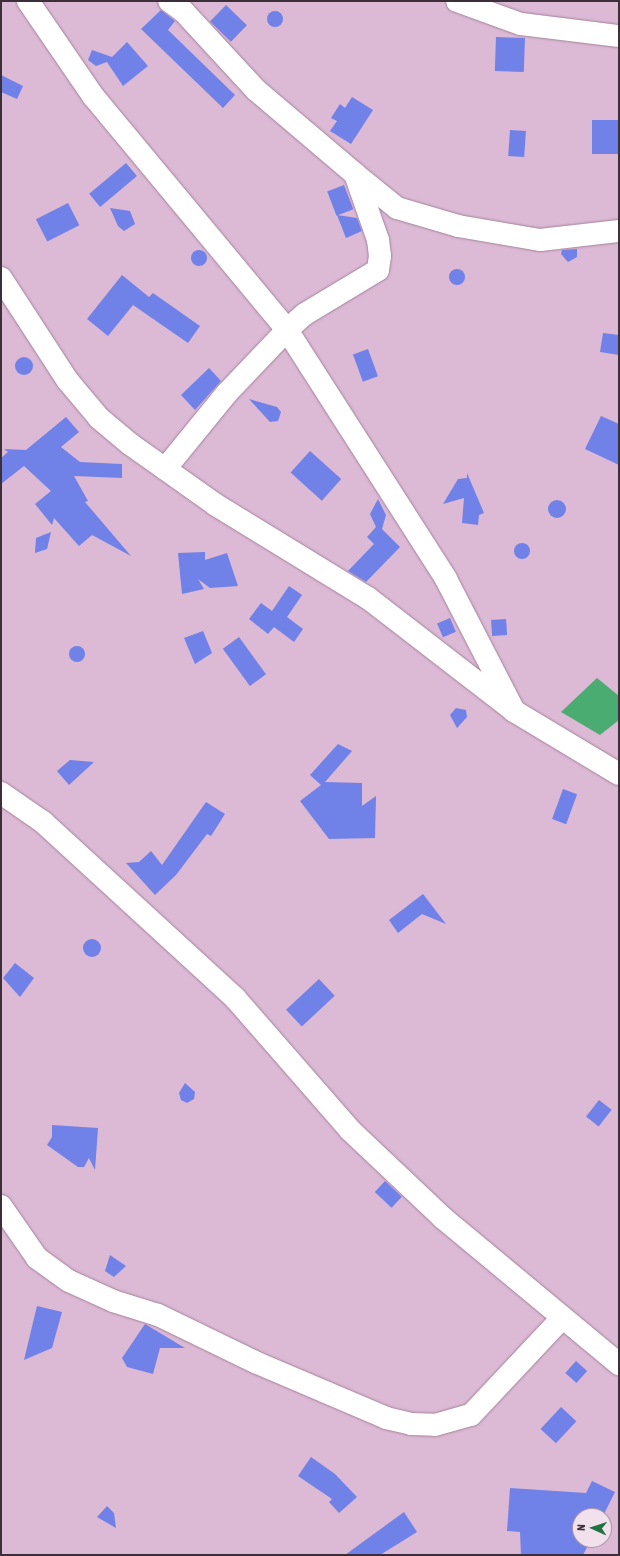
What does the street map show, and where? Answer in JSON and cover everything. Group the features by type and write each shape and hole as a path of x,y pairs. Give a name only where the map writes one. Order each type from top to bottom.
{"street":[{"path":"457,1 521,24 619,36"},
{"path":"36,3 92,96 287,330 446,579 514,712"},
{"path":"181,4 256,90 397,208 458,226 540,240 619,231"},
{"path":"165,469 227,393 287,330 305,314 378,270 378,240 355,174"},
{"path":"1,278 68,382 99,418 165,469 216,505 368,598 514,712 619,774"},
{"path":"1,793 44,822 212,977 350,1130 443,1218 619,1364"},
{"path":"1,1206 37,1258 69,1281 113,1301 158,1315 255,1362 386,1418 411,1424 435,1425 471,1415 562,1318"}],"green space":[{"path":"597,678 619,696 619,720 600,735 561,712"}],"building":[{"path":"226,5 247,25 231,42 210,22"},
{"path":"161,10 175,21 168,30 235,95 223,108 141,29"},
{"path":"275,11 281,13 283,19 281,25 275,27 269,25 267,19 269,13"},
{"path":"496,37 525,38 524,72 495,71"},
{"path":"127,42 148,66 123,86 107,62 96,66 88,60 92,50 112,57"},
{"path":"1,75 23,86 17,99 1,92"},
{"path":"352,97 373,110 351,144 330,131 337,121 331,118 340,104 345,108"},
{"path":"592,120 619,120 619,154 592,154"},
{"path":"510,130 526,131 524,157 508,156"},
{"path":"126,163 137,176 100,207 89,194"},
{"path":"344,185 353,209 337,216 327,191"},
{"path":"68,203 79,225 47,242 36,219"},
{"path":"110,208 130,211 135,224 124,231 118,226"},
{"path":"337,215 357,218 362,231 346,238"},
{"path":"577,249 577,257 568,262 561,254 562,250"},
{"path":"199,250 205,252 207,258 205,264 199,266 193,264 191,258 193,252"},
{"path":"454,269 460,269 465,274 463,283 460,285 454,285 449,280 449,274"},
{"path":"122,275 149,297 153,293 200,326 188,343 133,305 108,336 87,319"},
{"path":"603,333 619,335 619,355 600,352"},
{"path":"368,349 378,376 363,382 353,354"},
{"path":"24,357 30,360 33,366 30,372 24,375 18,372 15,366 18,360"},
{"path":"209,368 221,381 195,410 181,395"},
{"path":"249,399 277,407 281,412 278,421 270,422"},
{"path":"601,416 619,424 619,465 585,449"},
{"path":"66,417 79,432 61,447 80,462 122,464 122,478 74,476 88,501 85,502 131,556 92,535 79,546 54,518 52,525 35,504 51,491 24,466 1,484 1,458 8,452 4,449 26,450"},
{"path":"310,451 341,479 322,501 291,473"},
{"path":"467,473 484,513 479,515 478,525 462,523 464,498 443,504 458,479 467,478"},
{"path":"378,499 386,515 382,529 400,547 366,582 348,571 374,544 367,537 376,527 370,514"},
{"path":"557,500 563,503 566,509 563,515 557,518 551,515 548,509 551,503"},
{"path":"51,532 47,549 35,553 36,538"},
{"path":"522,543 528,545 530,551 528,557 522,559 516,557 514,551 516,545"},
{"path":"205,552 205,560 227,553 238,586 210,588 198,579 204,589 182,594 178,553"},
{"path":"289,586 302,595 287,617 303,629 294,642 274,627 268,634 249,619 261,603 272,611"},
{"path":"450,618 456,632 443,637 437,623"},
{"path":"506,619 507,635 492,636 491,620"},
{"path":"203,631 212,653 195,664 184,638"},
{"path":"239,637 266,674 250,686 223,649"},
{"path":"77,646 83,648 85,654 83,660 77,662 71,660 69,654 71,648"},
{"path":"456,708 466,710 467,717 457,728 450,715"},
{"path":"338,744 352,751 325,782 362,783 362,806 376,796 375,838 329,839 300,801 321,785 310,775"},
{"path":"70,760 94,762 69,785 57,771"},
{"path":"563,789 577,794 566,824 552,819"},
{"path":"206,802 225,814 211,836 207,834 176,875 155,895 126,863 139,862 151,851 162,865"},
{"path":"423,894 446,924 422,914 398,933 389,920"},
{"path":"92,939 98,942 101,948 98,954 92,957 86,954 83,948 86,942"},
{"path":"15,963 34,978 20,997 3,978"},
{"path":"319,979 335,996 302,1027 286,1010"},
{"path":"185,1083 195,1092 194,1099 187,1103 181,1100 179,1093"},
{"path":"599,1100 612,1110 599,1126 586,1117"},
{"path":"52,1125 98,1128 95,1170 89,1158 84,1167 78,1167 47,1145 52,1137"},
{"path":"385,1181 402,1197 392,1208 375,1192"},
{"path":"110,1255 126,1266 114,1277 105,1271"},
{"path":"37,1306 62,1312 52,1348 24,1360"},
{"path":"145,1324 185,1348 160,1348 153,1374 127,1367 122,1358"},
{"path":"576,1361 587,1371 576,1383 565,1373"},
{"path":"561,1407 576,1421 556,1443 541,1429"},
{"path":"311,1457 335,1474 357,1497 339,1513 329,1502 332,1499 298,1476"},
{"path":"592,1481 615,1492 607,1508 572,1508 572,1548 587,1548 583,1555 521,1555 520,1532 507,1531 510,1488 586,1493"},
{"path":"107,1506 114,1513 116,1528 97,1517"},
{"path":"404,1512 417,1532 380,1555 345,1555"}]}
